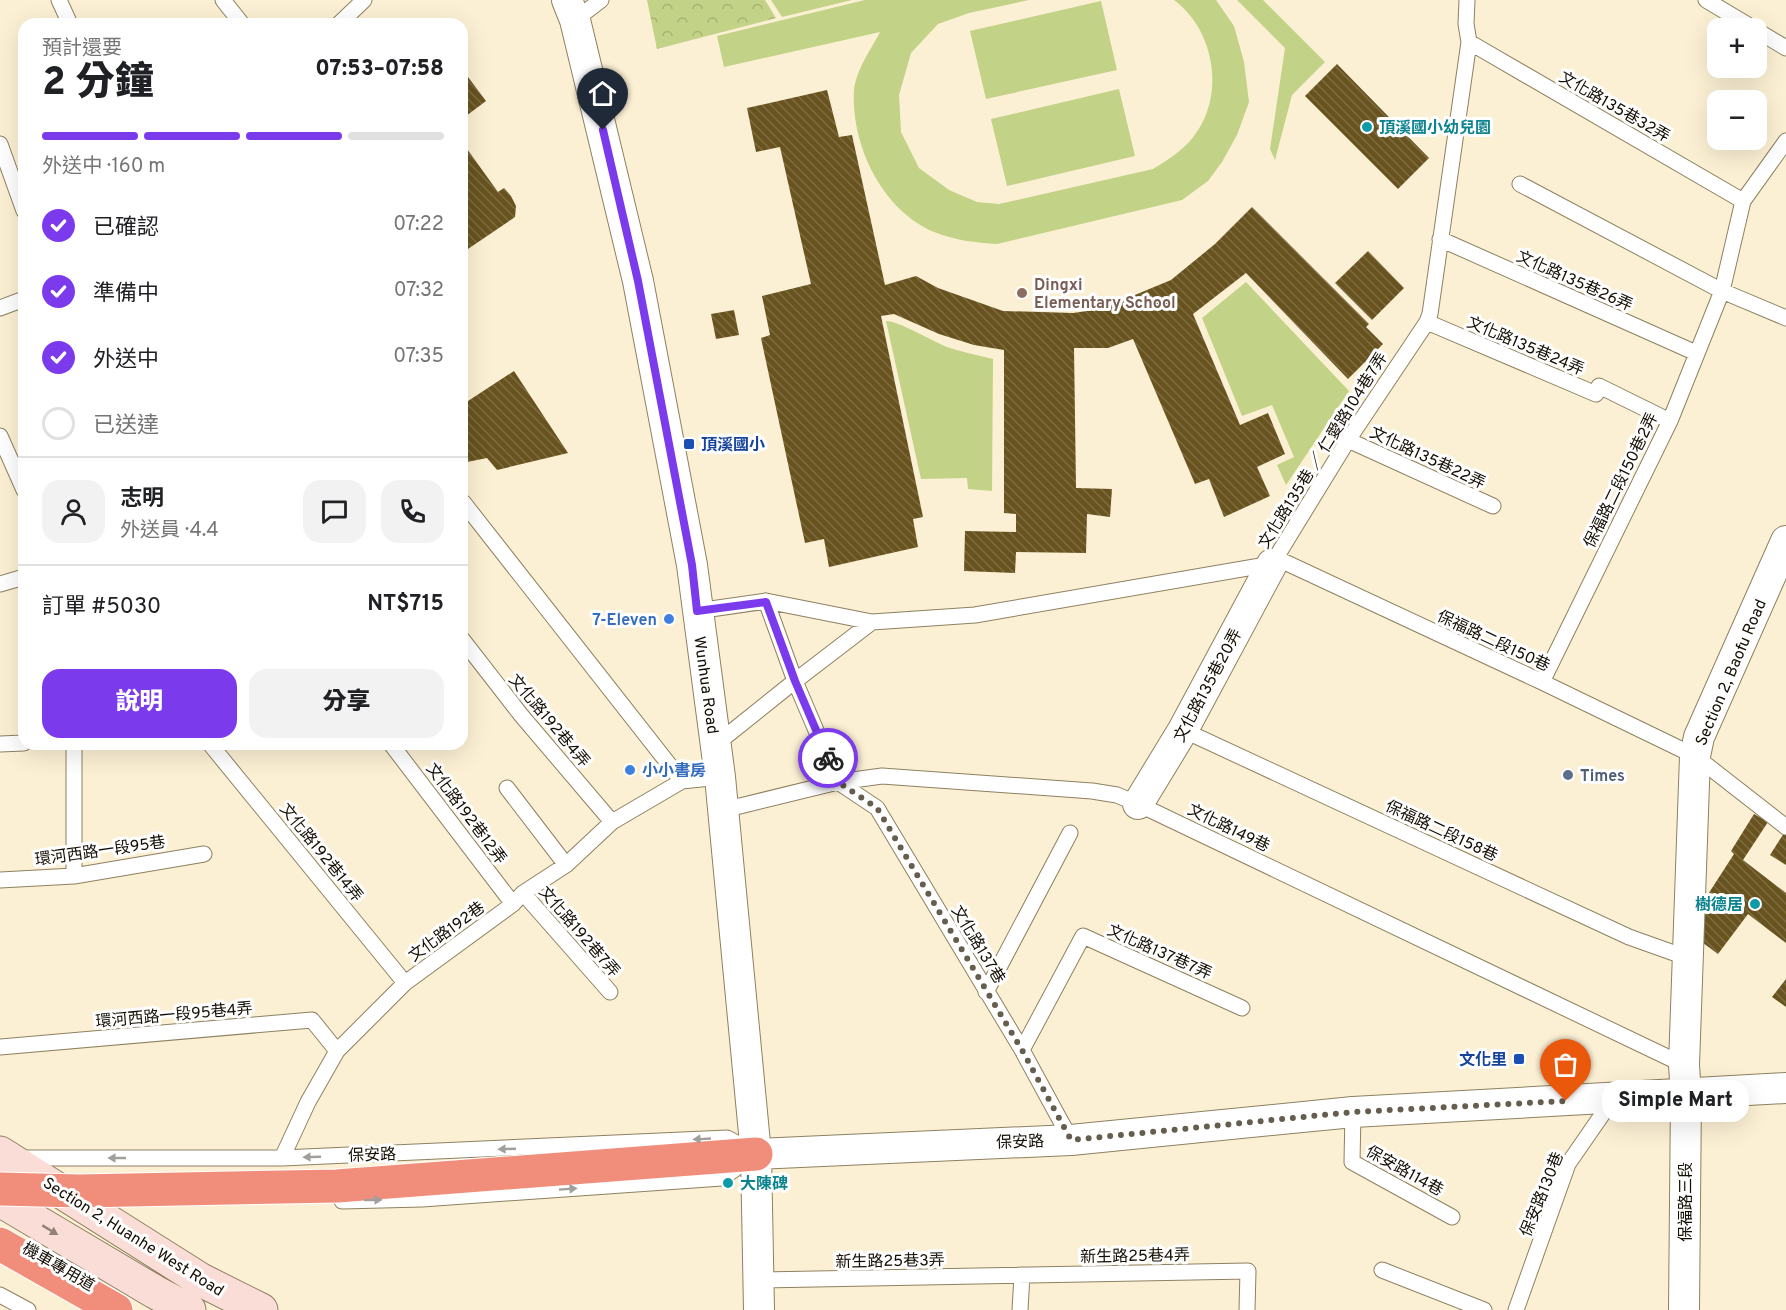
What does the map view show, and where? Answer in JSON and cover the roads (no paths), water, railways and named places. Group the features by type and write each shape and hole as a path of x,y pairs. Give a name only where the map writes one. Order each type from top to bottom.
{"highway":[{"path":"0,1189 80,1191 338,1186 756,1154"},
{"path":"0,1244 117,1310"}],"main road":[{"name":"Section 2, Huanhe West Road","path":"3,1164 84,1207 201,1280 261,1310"},
{"name":"Section 2, Huanhe West Road","path":"0,1199 189,1310"}],"street":[{"name":"Wunhua Road","path":"571,10 638,281 692,565 720,777 756,1154 759,1310"},
{"name":"Section 2, Baofu Road","path":"1686,1095 1684,1065 1695,756 1699,737 1786,542"},
{"name":"文化路135巷20弄","path":"1138,804 1183,730 1274,561"},
{"name":"保安路","path":"756,1154 1071,1140 1353,1112 1786,1088"},
{"name":"保福路三段","path":"1684,1310 1686,1095"}],"lane":[{"path":"59,0 67,18"},
{"path":"223,0 237,18"},
{"path":"345,18 364,0"},
{"path":"571,10 601,0"},
{"path":"1706,0 1736,18"},
{"name":"文化路135巷 ／ 仁愛路104巷7弄","path":"697,611 766,602 872,622 975,615 1274,561 1286,538 1427,322 1430,314 1469,42 1466,1"},
{"path":"1767,36 1786,48"},
{"name":"文化路135巷32弄","path":"1469,42 1743,201"},
{"path":"1743,201 1786,141"},
{"path":"0,144 18,194"},
{"path":"1520,184 1722,291 1786,318"},
{"name":"保福路二段150巷2弄","path":"1542,682 1670,421 1722,291 1743,201"},
{"name":"文化路135巷26弄","path":"1440,239 1696,353"},
{"path":"0,308 18,301"},
{"name":"文化路135巷24弄","path":"1427,322 1596,394 1599,386 1670,421"},
{"path":"0,436 18,473"},
{"name":"文化路135巷22弄","path":"1348,440 1493,506"},
{"path":"468,508 682,781"},
{"name":"保福路二段150巷","path":"1274,561 1542,682 1695,756 1786,827"},
{"path":"0,584 18,579"},
{"path":"766,602 795,681 838,782"},
{"path":"715,745 872,622"},
{"name":"文化路192巷4弄","path":"468,647 521,715 612,822"},
{"name":"保福路二段158巷","path":"1183,730 1629,937 1688,958"},
{"path":"0,744 18,743"},
{"path":"74,750 74,876"},
{"name":"文化路192巷14弄","path":"215,750 405,983"},
{"name":"文化路192巷12弄","path":"396,750 518,898"},
{"name":"文化路192巷","path":"282,1158 308,1102 337,1051 405,983 566,865 612,822 682,781 720,777"},
{"name":"文化路149巷","path":"723,808 838,782 882,777 1092,791 1117,795 1684,1065"},
{"name":"文化路137巷","path":"838,782 877,808 1022,1050 1071,1140"},
{"path":"507,788 566,865"},
{"path":"986,992 1070,833"},
{"name":"環河西路一段95巷","path":"0,880 74,876 204,854"},
{"name":"文化路192巷7弄","path":"518,898 610,992"},
{"name":"文化路137巷7弄","path":"1022,1050 1083,936 1242,1008"},
{"name":"環河西路一段95巷4弄","path":"0,1047 312,1020 337,1051"},
{"name":"保安路130巷","path":"1516,1310 1568,1164 1613,1099"},
{"name":"保安路114巷","path":"1353,1112 1352,1162 1452,1217"},
{"name":"保安路","path":"3,1164 282,1158 727,1138 756,1154"},
{"path":"331,1201 422,1199 722,1178 756,1154"},
{"path":"0,1199 84,1207 117,1206"},
{"name":"機車專用道","path":"0,1253 100,1310"},
{"path":"1382,1270 1484,1310"},
{"name":"新生路25巷4弄","path":"1022,1275 1248,1271 1247,1310"},
{"path":"1020,1310 1022,1275"},
{"name":"新生路25巷3弄","path":"758,1280 1022,1275"},
{"path":"0,1295 28,1310"}],"place":[{"name":"頂溪國小幼兒園","path":"1367,127"},
{"name":"Dingxi Elementary School","path":"1022,293"},
{"name":"頂溪國小","path":"689,444"},
{"name":"7-Eleven","path":"669,619"},
{"name":"小小書房","path":"630,770"},
{"name":"Times","path":"1568,775"},
{"name":"樹德居","path":"1755,904"},
{"name":"文化里","path":"1519,1059"},
{"name":"Simple Mart","path":"1566,1101"},
{"name":"大陳碑","path":"728,1183"}]}
